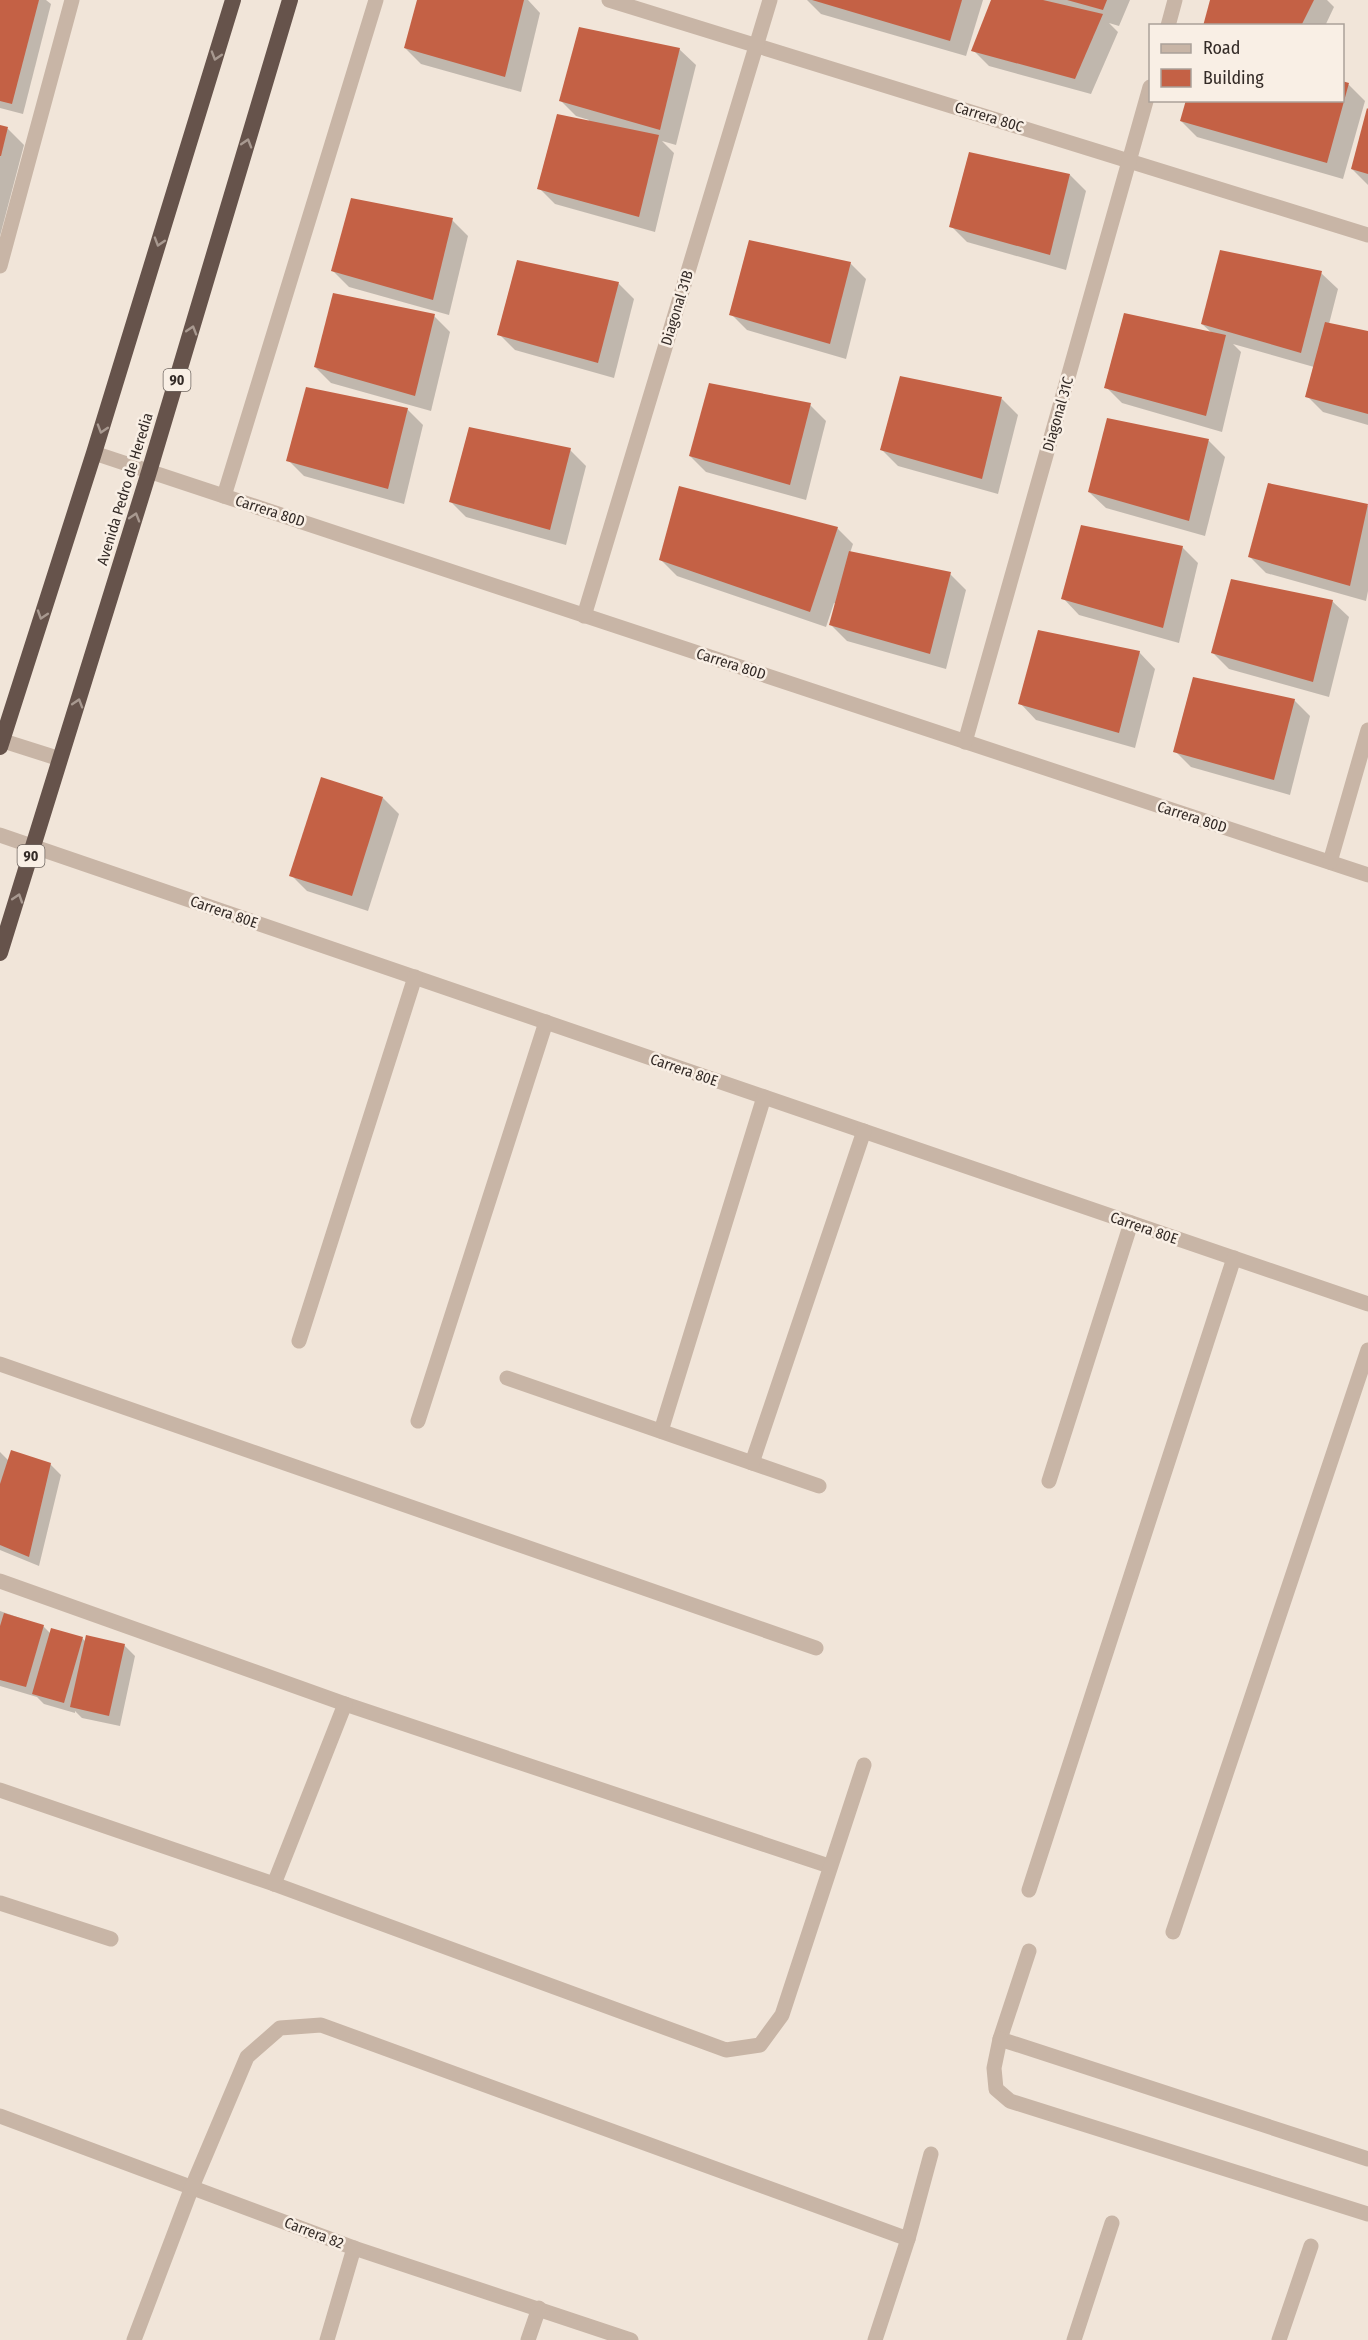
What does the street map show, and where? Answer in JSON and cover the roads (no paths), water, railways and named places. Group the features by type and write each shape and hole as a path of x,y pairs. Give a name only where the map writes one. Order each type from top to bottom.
{"highway":[{"path":"1,742 94,453 233,0"},
{"name":"Avenida Pedro de Heredia","path":"0,953 149,472 290,0"}],"street":[{"path":"0,266 72,0"},
{"path":"224,496 376,0"},
{"name":"Carrera 80C","path":"609,0 1368,234"},
{"name":"Diagonal 31B","path":"584,616 770,0"},
{"path":"1169,24 1175,0"},
{"name":"Diagonal 31C","path":"965,742 1149,91"},
{"name":"Carrera 80D","path":"94,453 1368,875"},
{"path":"1330,862 1368,730"},
{"path":"1,742 60,759"},
{"name":"Carrera 80E","path":"0,835 1368,1304"},
{"path":"299,1341 415,977"},
{"path":"418,1421 546,1022"},
{"path":"661,1431 764,1097"},
{"path":"752,1463 864,1131"},
{"path":"1049,1481 1131,1224"},
{"path":"1029,1890 1234,1258"},
{"path":"1173,1932 1368,1350"},
{"path":"0,1364 816,1648"},
{"path":"507,1378 819,1486"},
{"path":"0,1581 345,1704 829,1866"},
{"path":"274,1884 345,1704"},
{"path":"0,1790 274,1884 726,2050 760,2045 782,2015 864,1765"},
{"path":"0,1902 111,1939"},
{"path":"1029,1951 1000,2039 994,2068 996,2089 1010,2101 1368,2214"},
{"path":"134,2340 192,2187 247,2057 280,2028 321,2025 908,2240"},
{"path":"1000,2039 1368,2159"},
{"name":"Carrera 82","path":"0,2116 354,2248 632,2340"},
{"path":"875,2340 908,2240 931,2154"},
{"path":"1074,2340 1112,2223"},
{"path":"1279,2340 1311,2246"},
{"path":"327,2340 354,2248"},
{"path":"528,2340 539,2308"}]}
